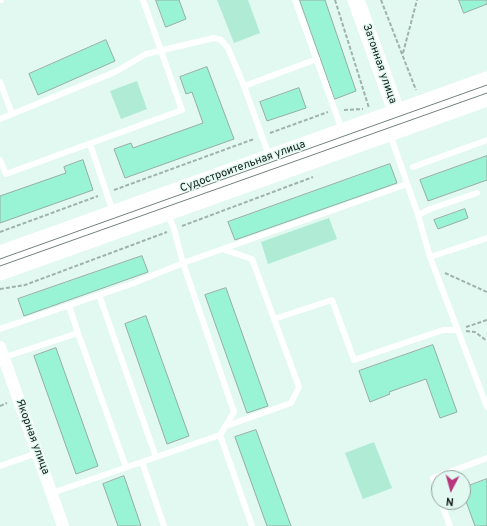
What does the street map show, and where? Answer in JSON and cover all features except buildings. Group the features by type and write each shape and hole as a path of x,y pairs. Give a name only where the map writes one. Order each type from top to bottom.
{"street":[{"name":"Затонная улица","path":"356,0 397,123"},
{"name":"Судостроительная улица","path":"0,272 167,212 397,123 487,80"},
{"name":"Судостроительная улица","path":"0,254 343,131 397,123 487,98"},
{"name":"Якорная улица","path":"1,355 63,526"}],"lane":[{"path":"0,160 6,174 182,110 143,0"},
{"path":"295,0 334,110 343,131"},
{"path":"0,119 115,72 146,54 214,38 220,40 228,48 244,86 270,158"},
{"path":"244,86 317,59"},
{"path":"0,82 12,114"},
{"path":"397,123 407,184 430,257 487,407"},
{"path":"413,167 487,140"},
{"path":"90,144 114,213"},
{"path":"0,329 69,306 183,263 407,184"},
{"path":"418,215 430,209 477,193"},
{"path":"52,493 220,435 234,412 183,263 174,229 161,196"},
{"path":"430,257 487,238"},
{"path":"222,249 252,259 299,387 291,404 226,426"},
{"path":"98,295 156,457"},
{"path":"274,319 332,300 354,360 443,330 457,330"},
{"path":"69,306 126,467"},
{"path":"1,355 78,333"},
{"path":"220,435 252,526"},
{"path":"0,466 37,453"},
{"path":"455,470 487,458"},
{"path":"142,462 164,526"},
{"path":"444,510 450,526"}],"path":[{"path":"0,232 334,110 369,108 336,0"},
{"path":"381,0 416,91"},
{"path":"402,54 417,0"},
{"path":"0,289 24,285 314,176"},
{"path":"434,268 487,292"},
{"path":"457,330 487,320"},
{"path":"457,330 476,332 487,341"},
{"path":"0,406 8,403"}],"green space":[{"path":"217,0 248,0 260,33 234,43"},
{"path":"137,81 147,109 121,119 110,91"},
{"path":"329,218 337,239 268,264 261,242"},
{"path":"374,442 392,488 363,499 345,453"}],"tram line":[{"path":"0,259 487,85"},
{"path":"0,266 487,93"}]}
